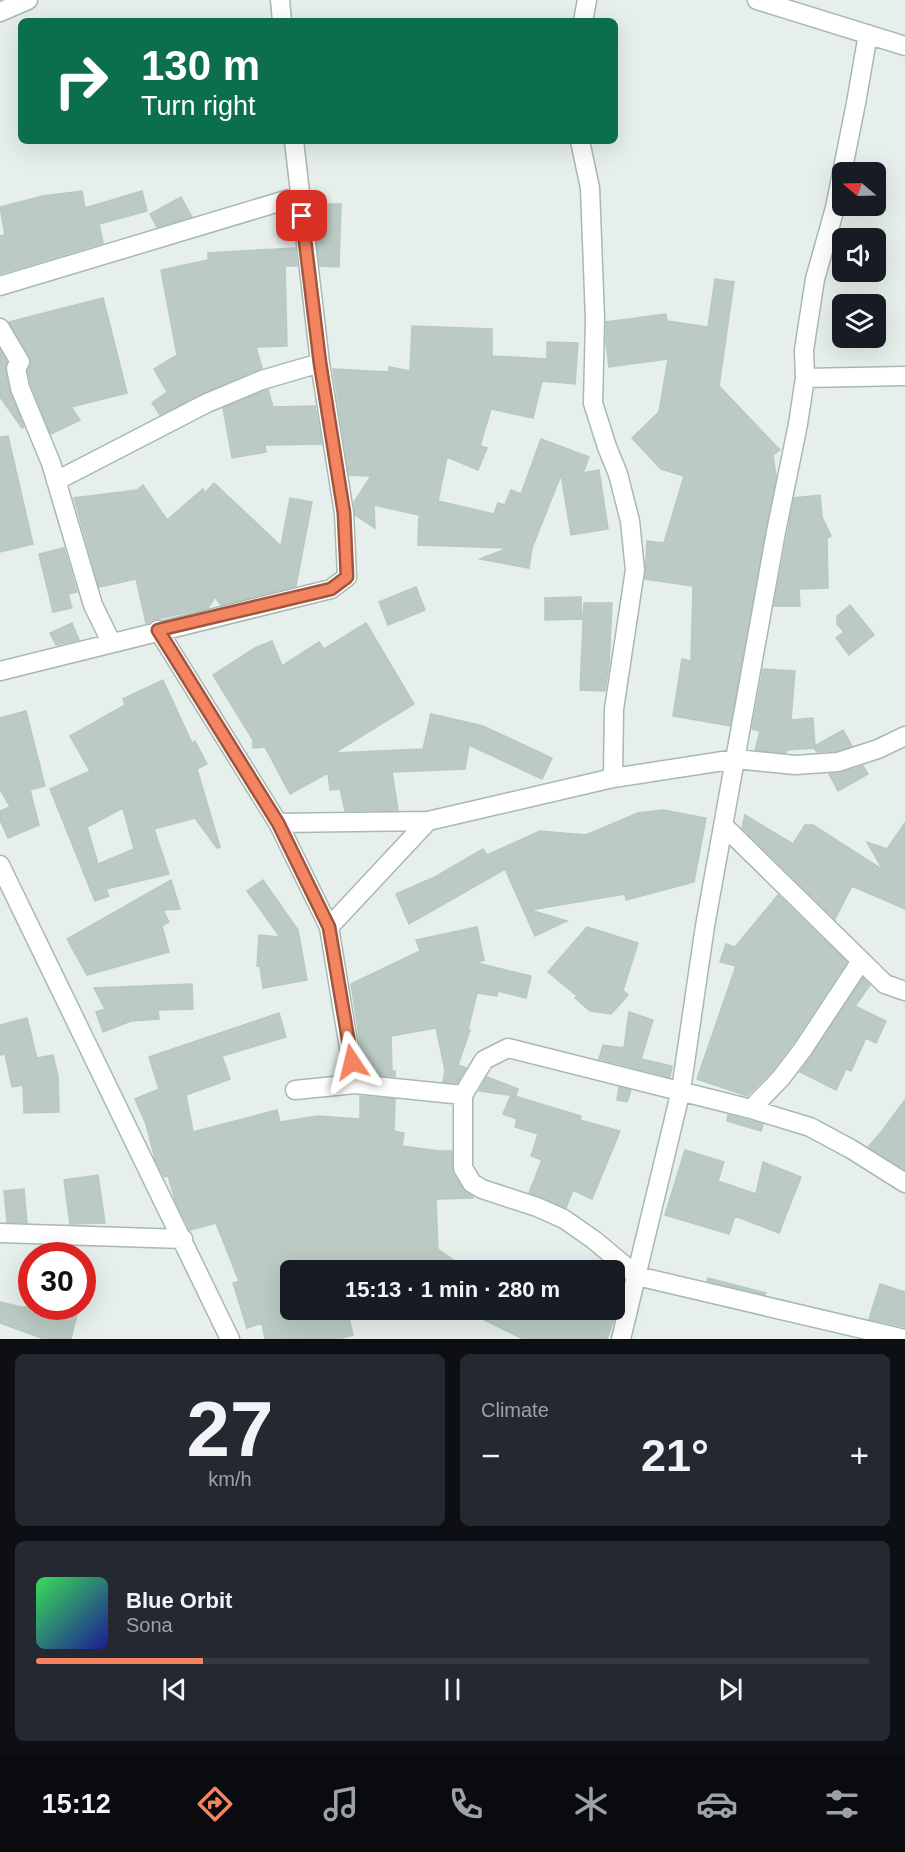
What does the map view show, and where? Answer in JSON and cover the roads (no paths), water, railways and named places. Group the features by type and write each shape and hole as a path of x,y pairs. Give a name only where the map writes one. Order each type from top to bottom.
{"street":[{"path":"0,12 28,0"},
{"path":"280,0 282,18"},
{"path":"584,18 587,0"},
{"path":"757,0 905,46"},
{"path":"621,1339 681,1090 705,926 776,532 798,424 805,378 804,350 815,279 835,208 867,34"},
{"path":"0,670 331,589 347,577 344,513 320,363 294,144"},
{"path":"581,144 590,188 595,319 593,403 618,474 630,521 635,570 614,709 613,778"},
{"path":"0,286 299,196"},
{"path":"0,328 20,362 16,368 20,388 56,481 93,605 111,642"},
{"path":"56,481 207,403 262,380 320,363"},
{"path":"805,378 905,376"},
{"path":"158,630 278,823 329,927 355,1084"},
{"path":"278,823 428,821 613,778 736,759 795,765 838,762 878,749 905,736"},
{"path":"329,927 428,821"},
{"path":"724,826 885,984 905,991"},
{"path":"0,865 230,1339"},
{"path":"751,1108 781,1078 803,1049 861,961"},
{"path":"905,1183 851,1149 810,1127 751,1108 508,1048 484,1060 463,1095 463,1168 472,1182 482,1189 537,1207 564,1219 594,1240 637,1276 905,1339"},
{"path":"295,1090 355,1084 463,1095"},
{"path":"0,1233 183,1239"}]}
